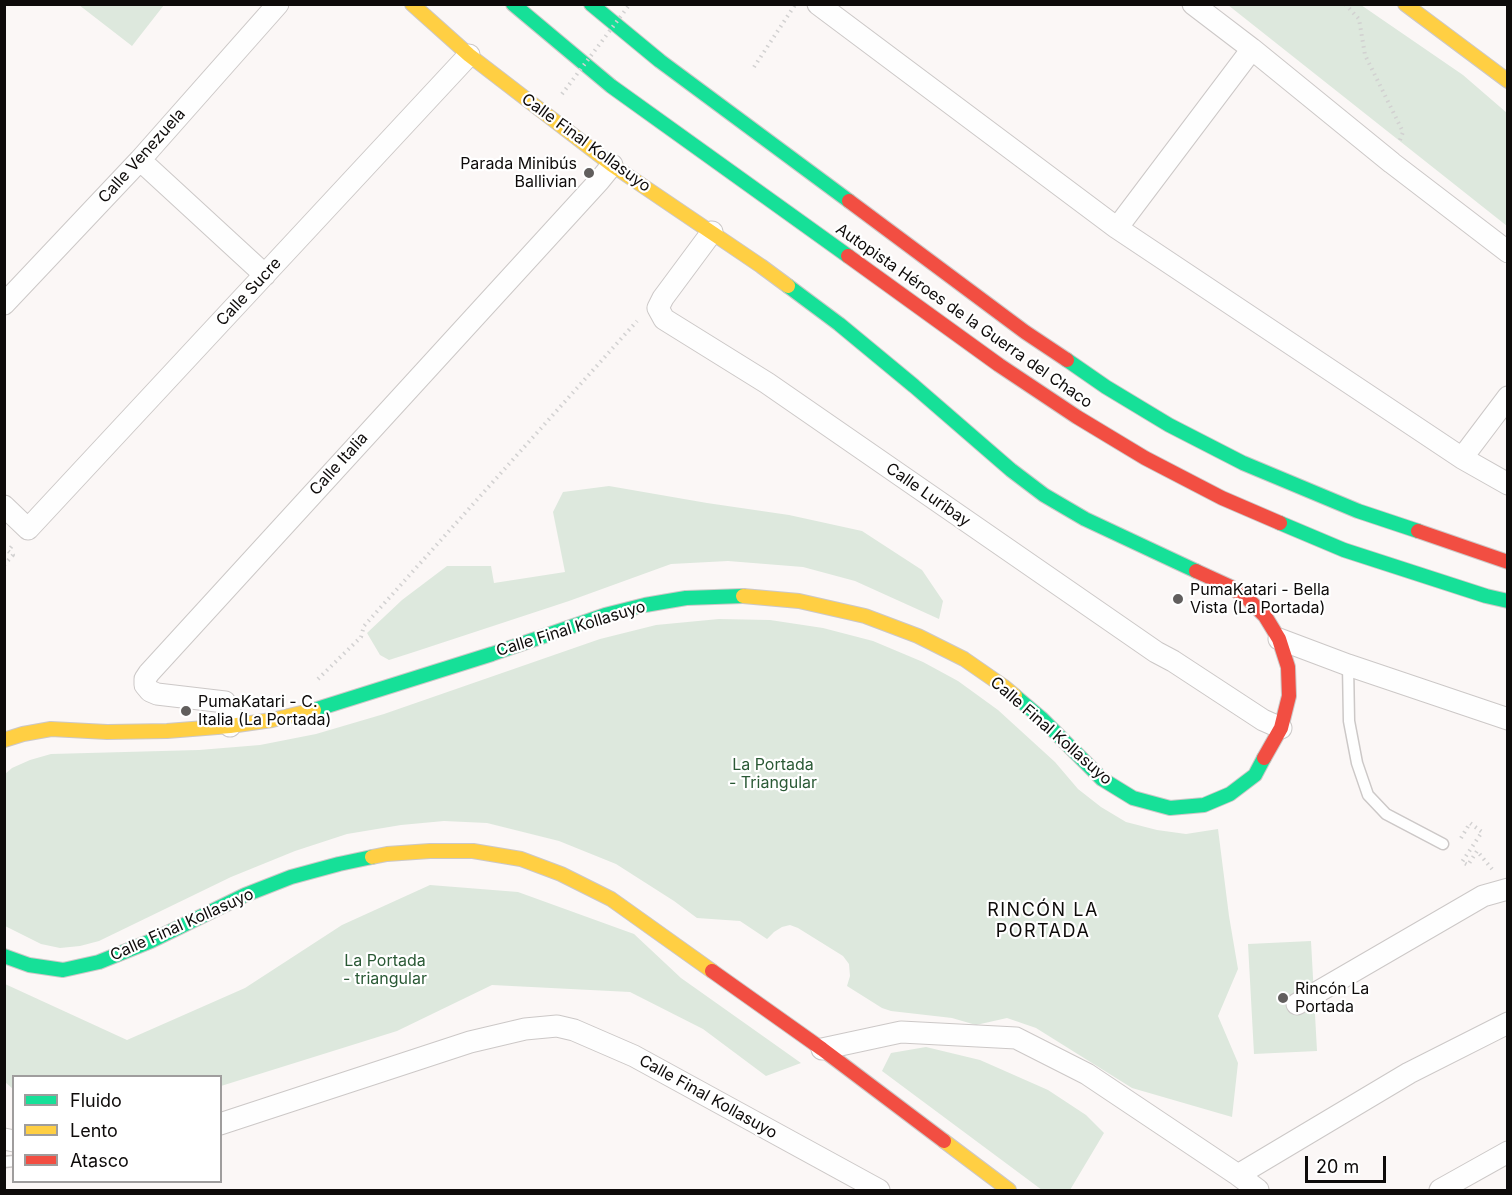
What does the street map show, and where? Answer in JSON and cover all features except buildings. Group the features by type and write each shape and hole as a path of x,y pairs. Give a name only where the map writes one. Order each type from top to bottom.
{"main road":[{"name":"Calle Final Kollasuyo","path":"4,740 51,729 107,732 167,731 272,720 312,711 492,654 605,615 686,598 742,596 799,601 864,616 918,636 964,659 1003,686 1041,718 1102,779 1133,798 1170,808 1204,805 1230,794 1255,775 1281,728 1289,696 1288,667 1279,639 1265,616 1248,599 1232,587 1085,519 1044,495 1011,470 839,324 761,266 612,165 469,55 412,4"},
{"name":"Autopista Héroes de la Guerra del Chaco","path":"513,4 611,86 999,365 1077,417 1222,498 1344,550 1508,601"},
{"name":"Autopista Héroes de la Guerra del Chaco","path":"591,4 660,62 1025,332 1106,387 1169,425 1243,463 1358,511 1508,562"},
{"path":"1405,4 1508,81"},
{"name":"Calle Final Kollasuyo","path":"4,956 29,965 63,970 99,962 151,941 245,895 291,877 387,854 473,851 521,858 561,874 611,899 822,1048 1009,1191"}],"street":[{"name":"Calle Venezuela","path":"4,304 140,160 278,4"},
{"path":"818,4 1118,228 1462,458 1508,484"},
{"path":"1193,4 1392,163 1508,252"},
{"path":"1118,228 1252,50"},
{"name":"Calle Sucre","path":"4,506 28,529 469,55"},
{"path":"140,160 265,275"},
{"name":"Calle Italia","path":"230,726 230,710 225,702 157,694 145,685 145,679 612,165"},
{"path":"658,308 712,232"},
{"name":"Calle Luribay","path":"658,308 664,319 777,390 1156,652 1263,720 1281,728"},
{"path":"1462,458 1508,397"},
{"path":"1279,639 1508,719"},
{"path":"1297,1004 1483,896 1501,881"},
{"path":"1238,1175 1409,1073 1508,1023"},
{"name":"Calle Final Kollasuyo","path":"222,1123 470,1042 525,1029 557,1026 573,1030 634,1056 879,1191"},
{"path":"822,1048 901,1032 1016,1038 1087,1074 1238,1175 1258,1191"},
{"path":"1440,1191 1508,1152"}],"lane":[{"path":"1348,665 1348,721 1357,763 1368,795 1386,814 1443,844"}],"path":[{"path":"562,94 630,4"},
{"path":"754,67 795,4"},
{"path":"1345,4 1359,19 1365,55 1403,132 1392,163"},
{"path":"319,677 361,637 364,626 642,316 658,308"},
{"path":"4,565 13,555 6,549 13,545"},
{"path":"1443,844 1453,851 1470,823 1482,832 1462,861 1468,865 1477,851 1501,881"}],"green space":[{"path":"79,5 164,5 132,46"},
{"path":"1228,5 1361,5 1463,75 1507,113 1507,226"},
{"path":"609,486 789,515 862,531 922,570 943,601 939,619 855,581 803,567 728,561 671,564 569,601 389,660 380,655 367,633 402,600 447,566 491,566 494,583 565,572 553,512 563,492"},
{"name":"La Portada - Triangular","path":"719,619 770,620 823,628 873,641 923,662 958,681 998,710 1055,762 1078,789 1101,807 1126,822 1186,834 1218,829 1238,969 1218,1016 1238,1063 1232,1117 1132,1088 1036,1028 1007,1018 976,1025 952,1018 882,1008 847,986 850,976 849,964 843,956 798,928 790,925 782,927 767,939 740,921 697,918 616,864 559,841 487,823 444,821 347,834 295,851 231,877 99,941 80,946 60,948 41,944 5,926 5,774 12,768 30,760 51,754 199,750 260,745 316,734 384,714 600,639 656,625"},
{"name":"La Portada - triangular","path":"430,885 518,892 634,934 681,978 801,1063 766,1076 703,1029 630,992 492,985 397,1031 222,1086 222,1075 12,1075 12,1088 5,1082 5,984 127,1040 245,988 342,925"},
{"name":"Rincón La Portada","path":"1311,941 1317,1051 1254,1054 1248,944"},
{"path":"926,1047 980,1060 1048,1090 1086,1115 1104,1133 1070,1190 1042,1190 882,1071 891,1053"}],"traffic: fast":[{"path":"513,4 611,86 848,256"},
{"path":"591,4 660,61 849,201"},
{"path":"788,286 839,324 1011,470 1044,495 1085,519 1196,571"},
{"path":"1067,360 1106,387 1169,425 1243,463 1358,511 1418,531"},
{"path":"1280,523 1344,550 1508,601"},
{"path":"314,710 492,654 605,615 686,598 743,596"},
{"path":"1015,696 1041,718 1102,779 1133,798 1170,808 1204,805 1230,794 1255,775 1264,758"},
{"path":"4,956 29,965 63,970 99,962 151,941 245,895 291,877 372,857"}],"traffic: slow":[{"path":"412,4 469,55 612,165 788,286"},
{"path":"1405,4 1508,81"},
{"path":"743,596 799,601 865,616 918,636 964,659 1015,696"},
{"path":"4,740 51,729 107,732 167,731 230,726 272,720 314,710"},
{"path":"372,857 430,851 473,851 521,859 561,874 611,899 712,971"},
{"path":"944,1141 1009,1190"}],"traffic: jam":[{"path":"849,201 1025,332 1067,360"},
{"path":"848,256 999,365 1077,417 1145,458 1222,498 1280,523"},
{"path":"1418,531 1508,562"},
{"path":"1196,571 1231,587 1248,599 1265,616 1279,639 1288,667 1289,696 1281,728 1264,758"},
{"path":"712,971 822,1049 944,1141"}],"place":[{"name":"Parada Minibús Ballivian","path":"589,173"},
{"name":"PumaKatari - Bella Vista (La Portada)","path":"1178,599"},
{"name":"PumaKatari - C. Italia (La Portada)","path":"186,711"},
{"name":"Rincón La Portada","path":"1283,998"}],"district":[{"name":"RINCÓN LA PORTADA","path":"1043,921"}]}
